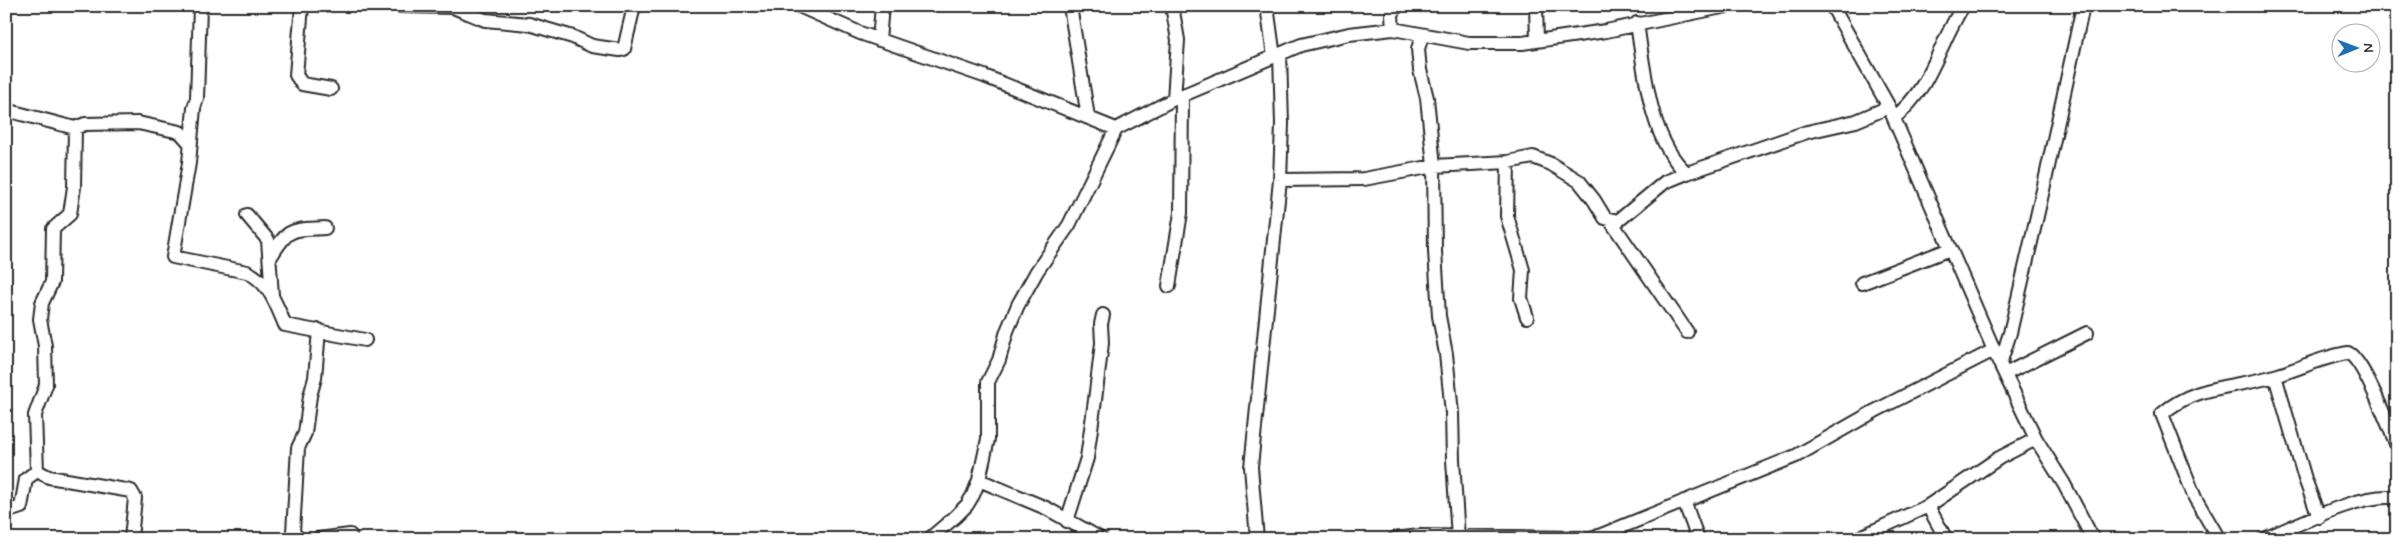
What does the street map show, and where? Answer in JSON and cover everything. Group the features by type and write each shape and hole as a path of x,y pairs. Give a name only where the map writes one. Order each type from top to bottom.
{"street":[{"path":"200,6 198,98 173,257 247,272 258,277 272,296 285,325 365,340"},
{"path":"302,6 296,75 302,84 331,89"},
{"path":"399,6 453,7 485,20 529,24 566,34 592,46 620,50 624,49 634,6"},
{"path":"799,6 878,40 984,76 1001,85 1116,129"},
{"path":"878,40 882,6"},
{"path":"1070,6 1088,117"},
{"path":"1169,286 1181,213 1178,40 1172,6"},
{"path":"1257,539 1251,467 1280,180 1282,124 1277,55 1267,6"},
{"path":"1393,30 1392,15 1396,6"},
{"path":"1536,6 1537,41"},
{"path":"929,539 968,505 979,480 988,439 988,382 999,360 1007,331 1018,305 1037,271 1069,225 1116,129 1178,98 1301,45 1349,34 1393,30 1468,44 1537,41 1559,36 1606,31 1637,24 1673,12 1727,6"},
{"path":"1832,6 1891,113 1994,350 2036,439 2064,484 2093,539"},
{"path":"1280,180 1364,179 1434,166 1508,162 1533,157 1551,164 1578,181 1594,200 1605,218 1618,221 1665,182 1687,173 1807,132 1891,113 1910,104 1928,80 1963,6"},
{"path":"2003,369 2044,190 2083,6"},
{"path":"1637,24 1645,74 1658,127 1664,142 1687,173"},
{"path":"1422,36 1418,49 1420,70 1427,98 1434,166 1435,251 1439,316 1452,404 1458,538"},
{"path":"6,110 75,128 85,124 138,123 180,132 190,143"},
{"path":"37,471 35,415 46,384 45,346 40,319 42,303 52,282 53,229 70,214 74,187 75,128"},
{"path":"1508,162 1507,216 1523,270 1521,298 1527,317"},
{"path":"247,215 268,240 272,296"},
{"path":"1610,220 1687,332"},
{"path":"270,258 284,236 297,230 325,228"},
{"path":"1862,283 1950,249"},
{"path":"1067,521 1087,458 1102,343 1101,324 1103,315"},
{"path":"299,539 293,532 298,448 305,433 310,396 315,378 319,330"},
{"path":"2003,369 2087,333"},
{"path":"1394,539 1420,536 1458,538 1594,538 1610,536 1684,501 1796,456 1875,411 1994,350"},
{"path":"2219,539 2194,498 2162,414 2176,402 2203,391 2275,376 2344,354 2353,355 2387,420 2397,446"},
{"path":"2275,376 2319,517"},
{"path":"1856,539 1928,506 1999,458 2036,439"},
{"path":"6,512 21,507 26,479 37,471"},
{"path":"37,471 49,477 131,491 135,498 131,539"},
{"path":"979,480 1032,502 1101,539"},
{"path":"2271,538 2357,502 2380,496 2397,498"},
{"path":"1684,501 1698,539"},
{"path":"1928,506 1946,539"},
{"path":"318,539 350,535"}]}
